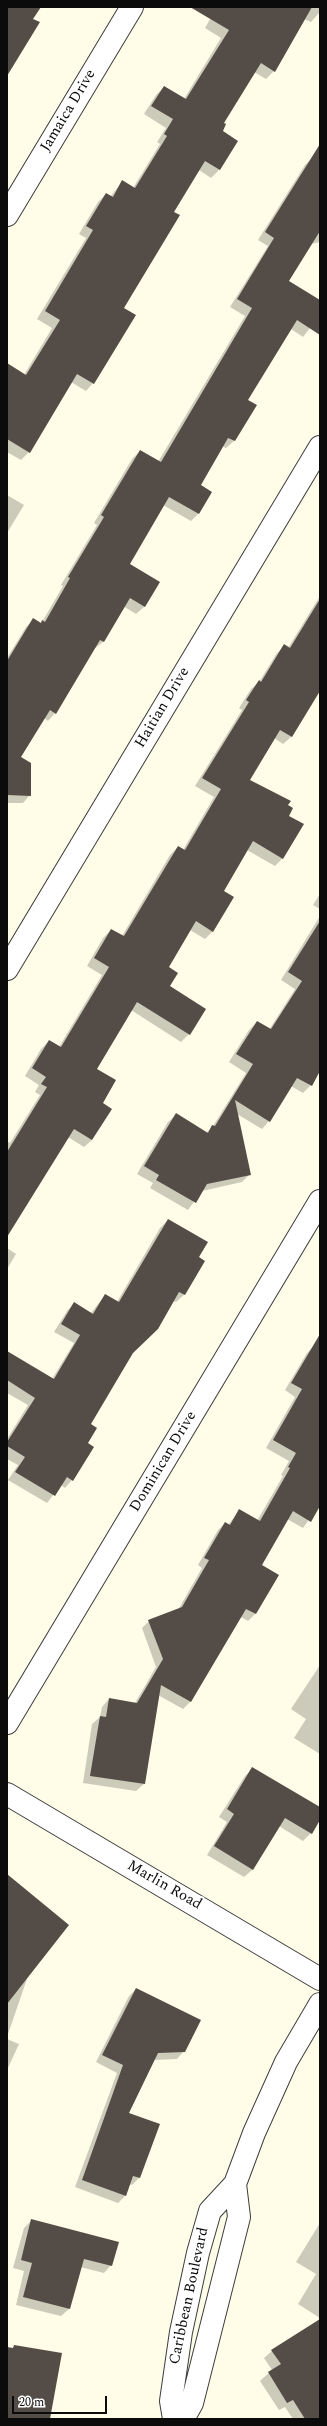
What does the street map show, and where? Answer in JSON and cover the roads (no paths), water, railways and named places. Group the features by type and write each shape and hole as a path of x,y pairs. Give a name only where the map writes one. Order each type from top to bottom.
{"street":[{"name":"Jamaica Drive","path":"7,215 132,7"},
{"name":"Haitian Drive","path":"7,969 320,447"},
{"name":"Dominican Drive","path":"7,1723 320,1201"},
{"name":"Marlin Road","path":"7,1794 320,1979"},
{"name":"Caribbean Boulevard","path":"174,2419 171,2401 173,2375 198,2253 210,2211 235,2184 254,2133 286,2062 320,2004"},
{"name":"Caribbean Boulevard","path":"182,2419 192,2403 239,2216 235,2184"}]}
